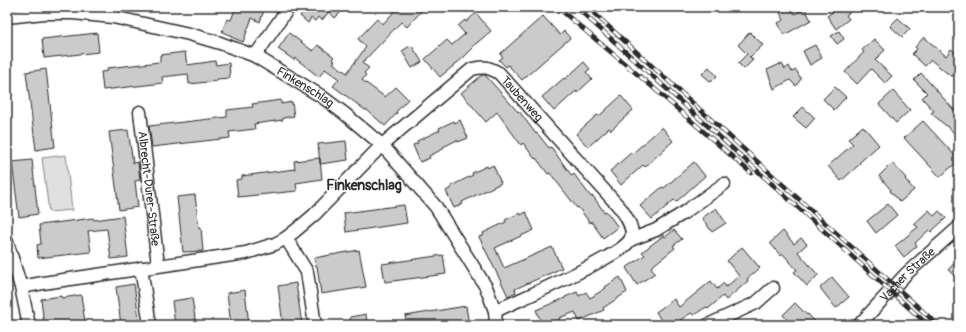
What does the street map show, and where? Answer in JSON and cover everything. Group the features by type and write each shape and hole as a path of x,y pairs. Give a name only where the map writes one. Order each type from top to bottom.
{"street":[{"path":"255,56 289,7"},
{"name":"Finkenschlag","path":"7,17 44,13 73,13 113,17 189,34 255,56 321,96 382,145 436,207 486,287 495,311 496,325"},
{"name":"Taubenweg","path":"382,145 472,69 480,67 490,68 499,73 621,209 628,221 632,234 630,240"},
{"name":"Albrecht-Dürer-Straße","path":"140,112 158,265"},
{"path":"21,287 42,282 246,253 275,244 286,238 314,215 382,145"},
{"path":"495,311 576,275 619,250 630,240 656,230 682,214 724,184"},
{"name":"Vacher Straße","path":"859,325 906,274 959,227"},
{"path":"286,238 307,272 315,325"},
{"path":"7,242 21,287 29,325"},
{"path":"141,268 150,325"},
{"path":"708,325 756,303 773,288"}],"shaded area":[{"path":"66,155 72,210 49,212 42,158"}],"building":[{"path":"236,7 265,7 260,22 252,18 243,42 222,32 227,19 231,20"},
{"path":"308,7 346,7 335,18 329,12 322,20 318,17 315,21 311,18 308,23 300,16"},
{"path":"398,7 425,7 407,27 401,22 362,63 369,68 364,73 366,75 362,80 385,97 396,87 408,99 385,126 367,110 333,86 339,79 325,69 319,77 295,58 294,60 278,49 289,33 313,51 318,45 334,57 332,59 335,61 333,63 347,73 366,47 358,39 377,19 383,24"},
{"path":"791,7 795,14 805,9 811,20 784,35 778,23 784,20 780,13"},
{"path":"839,7 857,7 846,15 849,19 836,29 827,16"},
{"path":"476,13 491,31 472,47 473,48 463,58 440,77 425,59 447,40 452,45 465,34 458,26 465,20 466,22"},
{"path":"543,16 560,35 564,31 570,38 522,80 508,65 506,67 499,60 503,57 500,54"},
{"path":"898,18 910,29 902,37 890,26"},
{"path":"839,31 844,39 837,44 831,36"},
{"path":"750,32 763,45 750,57 753,60 744,69 738,63 747,54 738,45"},
{"path":"97,33 99,52 44,58 42,39"},
{"path":"924,37 946,56 951,49 959,55 959,68 952,77 931,60 925,66 912,54 917,49 915,47"},
{"path":"874,39 885,50 875,60 892,76 885,83 871,69 857,84 845,72 864,52 862,50"},
{"path":"815,45 822,58 810,65 803,51"},
{"path":"412,46 422,62 412,68 402,51"},
{"path":"185,52 187,65 215,61 216,65 229,63 230,78 189,84 188,74 162,77 163,83 103,90 101,72 108,71 107,68 160,62 160,55"},
{"path":"584,62 590,69 586,72 592,79 554,111 542,97"},
{"path":"782,64 785,69 789,66 792,72 796,70 801,79 796,86 790,80 774,89 767,70"},
{"path":"709,67 717,76 711,82 702,74"},
{"path":"46,69 55,147 36,150 26,72"},
{"path":"921,73 954,110 959,105 959,137 931,113 934,111 922,98 927,93 914,80"},
{"path":"482,75 485,75 518,112 519,111 536,134 537,133 549,148 551,147 572,176 574,174 591,197 593,196 604,212 606,211 618,227 603,238 591,221 590,223 550,173 548,174 523,143 521,145 497,112 486,122 461,93"},
{"path":"835,87 846,97 834,110 823,99"},
{"path":"893,91 910,110 896,123 879,104"},
{"path":"621,96 633,110 611,130 609,128 588,147 576,134"},
{"path":"281,100 281,104 292,102 294,116 283,118 283,120 254,124 255,129 229,132 230,138 152,147 149,126 227,117 227,110 253,107 252,104"},
{"path":"803,107 815,118 806,128 793,117"},
{"path":"460,120 468,138 458,142 457,140 443,147 443,149 429,156 430,158 420,162 413,145 418,143 417,141 440,130 439,128 454,121 455,123"},
{"path":"923,121 959,160 940,177 904,138"},
{"path":"863,126 879,145 841,181 828,166 853,144 848,139"},
{"path":"662,127 673,141 645,167 643,165 621,185 610,171"},
{"path":"128,130 133,163 138,162 140,180 135,181 138,207 119,210 109,132"},
{"path":"346,141 348,160 320,164 318,144"},
{"path":"320,158 322,179 296,183 297,191 238,197 236,180 242,179 242,176 295,169 294,161"},
{"path":"32,160 38,214 19,217 12,162"},
{"path":"694,162 705,176 676,202 674,200 652,219 640,206 662,187 664,188"},
{"path":"892,163 906,178 905,179 914,190 900,202 879,176"},
{"path":"493,165 501,183 462,202 463,204 454,208 446,191 451,188 451,186 473,175 472,173 487,166 488,168"},
{"path":"195,195 199,228 201,227 203,251 183,252 177,197"},
{"path":"888,204 897,215 876,233 867,221"},
{"path":"404,205 407,223 346,232 344,213"},
{"path":"716,208 726,223 712,232 702,218"},
{"path":"929,210 934,216 939,211 946,218 931,232 929,230 915,243 917,246 904,257 895,246 918,227 914,224"},
{"path":"526,212 534,230 495,248 504,268 552,247 562,268 515,289 516,292 508,296 479,237 484,235 483,233 506,222 505,220 520,213 521,215"},
{"path":"123,216 128,257 111,259 107,229 88,231 91,252 38,258 37,245 41,244 39,225 93,218 94,220"},
{"path":"674,230 682,239 673,246 675,248 651,267 655,273 637,285 626,268 645,255 642,252 664,235 665,237"},
{"path":"783,231 794,244 801,238 807,244 798,252 818,275 807,286 794,272 797,270 783,254 781,256 770,243"},
{"path":"742,247 760,268 747,279 748,281 726,300 723,296 708,309 706,307 694,315 691,313 673,325 664,325 656,312 674,299 679,307 711,281 717,289 724,283 726,287 739,276 727,261"},
{"path":"359,250 366,287 321,294 317,266 314,258"},
{"path":"443,255 446,274 385,282 382,264"},
{"path":"959,258 959,280 948,270"},
{"path":"620,277 627,292 603,308 604,310 579,321 575,312 559,318 560,319 551,323 550,321 542,324 536,310 577,292 579,296 586,292 590,298"},
{"path":"832,277 849,297 836,308 820,288"},
{"path":"296,283 302,325 283,325 278,286"},
{"path":"134,284 140,325 121,325 116,287"},
{"path":"245,290 249,325 231,325 227,293"},
{"path":"81,295 85,322 61,325 44,325 41,299"},
{"path":"192,298 196,325 175,325 172,301"},
{"path":"795,303 818,325 792,325 783,315"},
{"path":"466,306 469,325 407,325 405,316"},
{"path":"366,314 367,325 351,325 350,317"}],"railway":[{"path":"557,7 649,84 751,173"},
{"path":"576,7 928,325"},
{"path":"587,7 938,325"}],"district":[{"name":"Finkenschlag","path":"364,185"}]}
